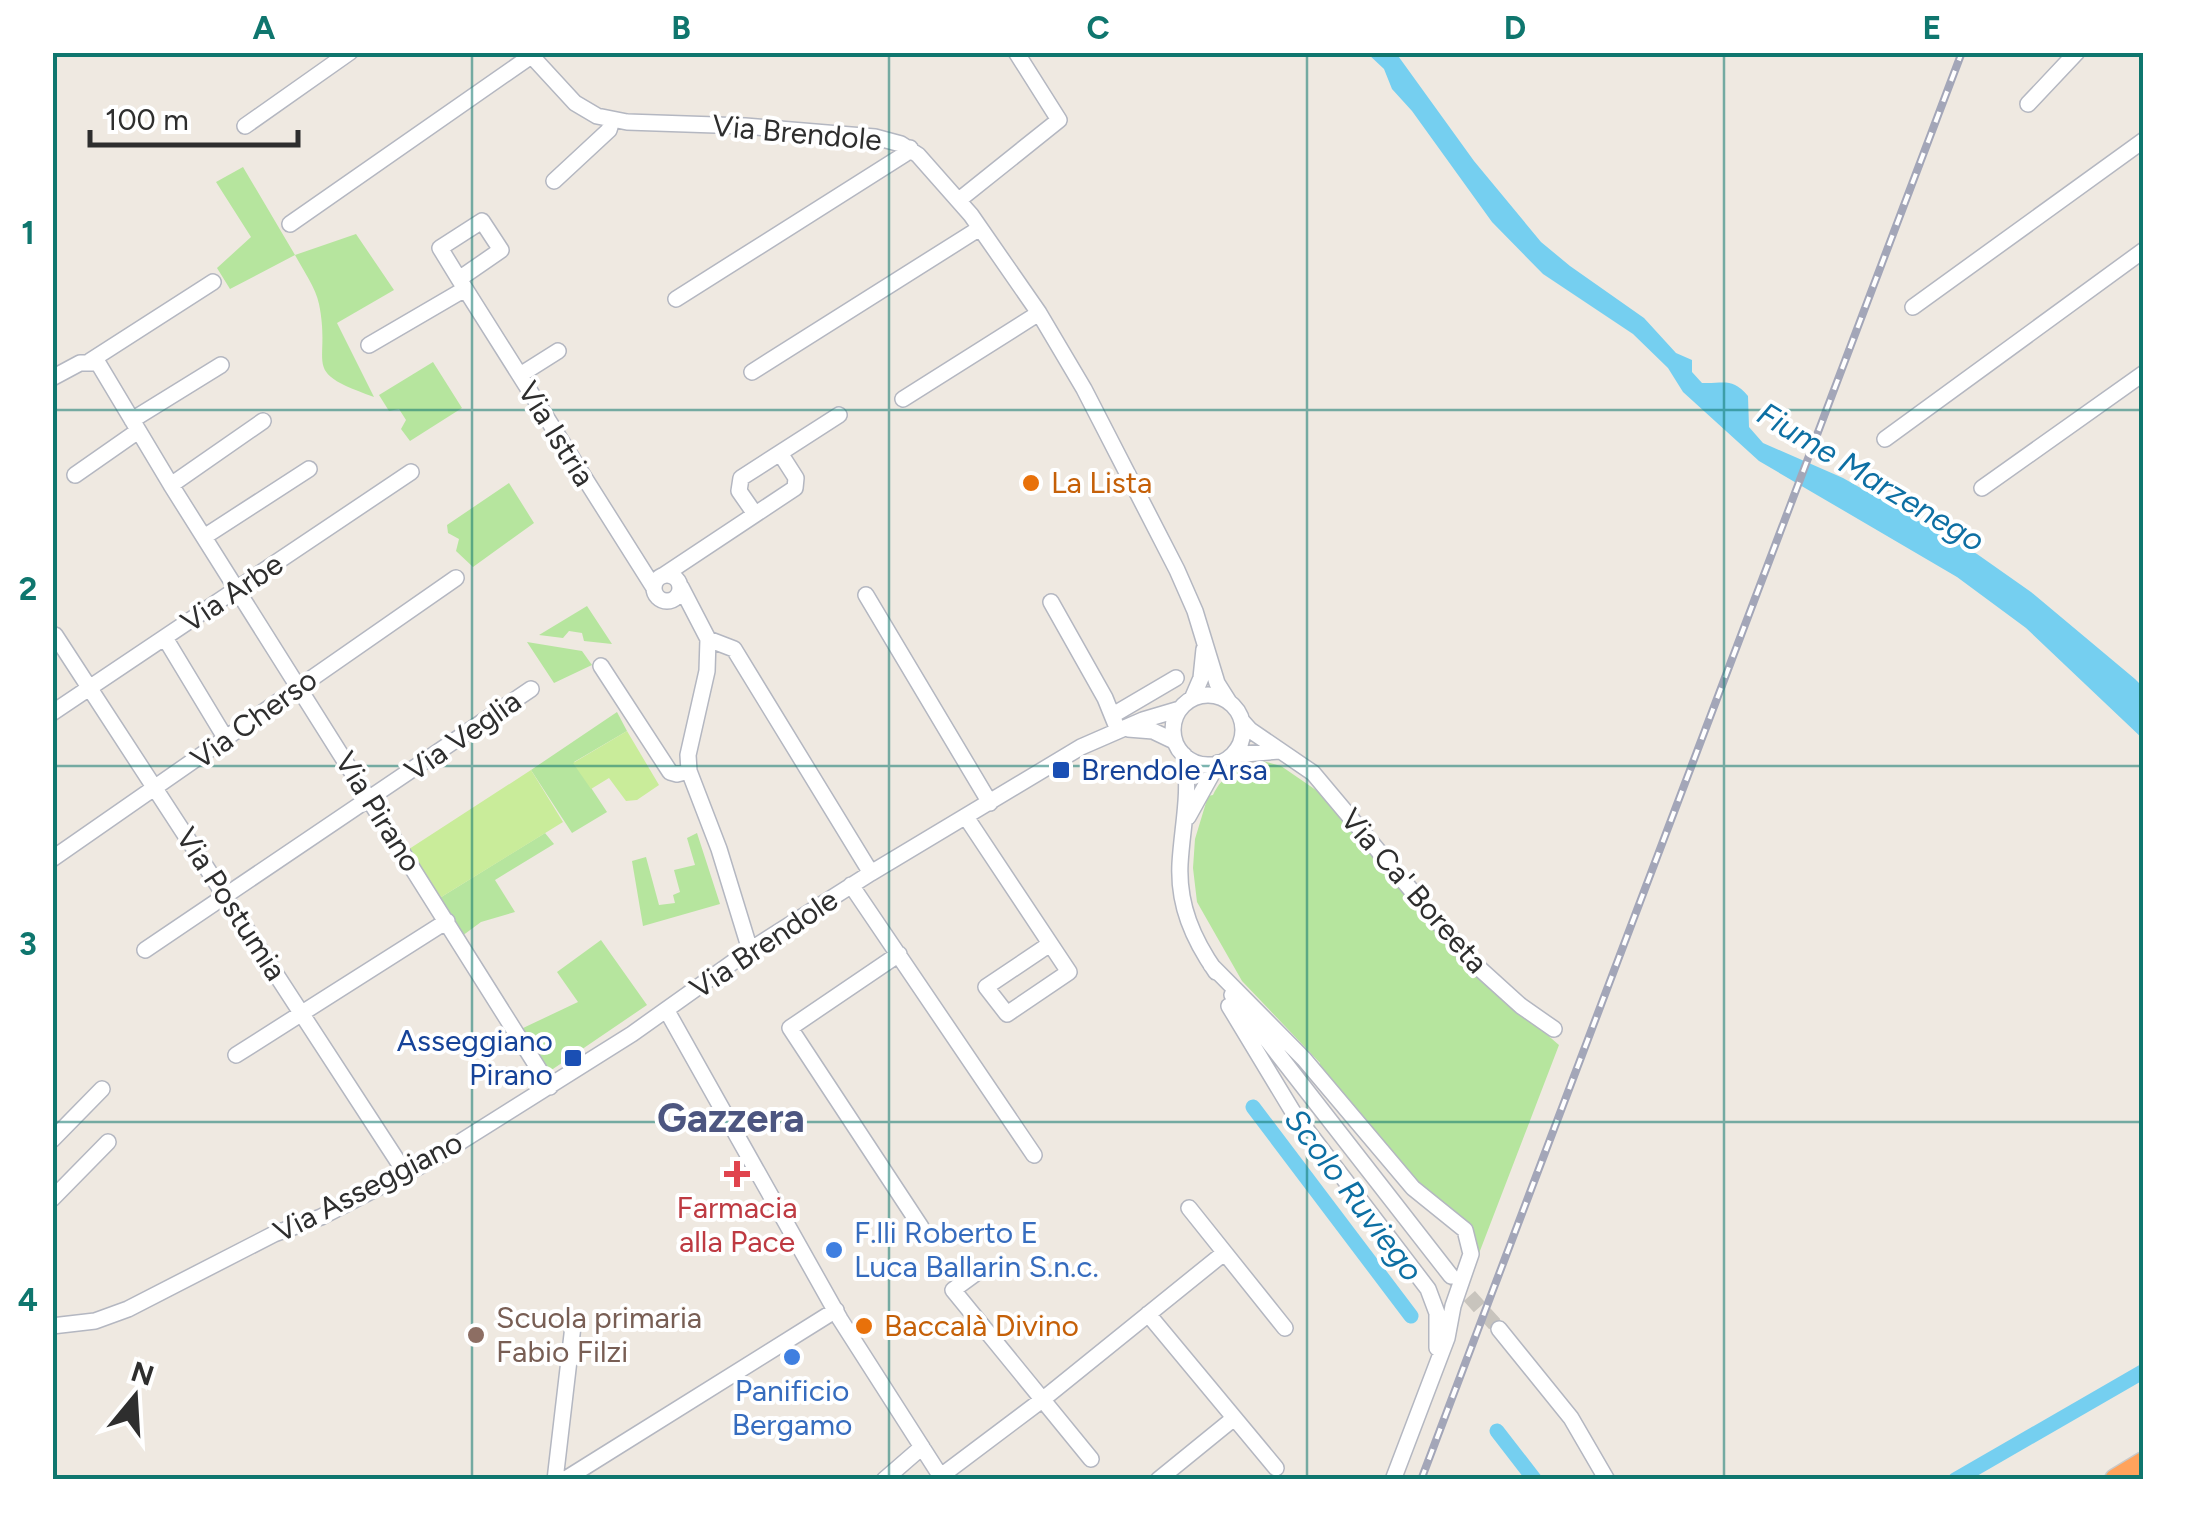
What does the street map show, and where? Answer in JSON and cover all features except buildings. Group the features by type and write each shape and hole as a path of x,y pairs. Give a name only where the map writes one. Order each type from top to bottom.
{"highway":[{"path":"2116,1480 2144,1464"}],"street":[{"path":"245,126 350,52"},
{"path":"959,200 1059,120 1016,52"},
{"path":"2028,104 2077,52"},
{"path":"290,224 529,54"},
{"name":"Via Brendole","path":"529,54 574,103 589,113 612,120 889,140 910,148 929,165 980,228 1084,388 1158,529 1195,612 1217,683 1229,702"},
{"path":"554,181 609,130 612,120"},
{"path":"1913,307 2144,140"},
{"path":"676,299 910,148"},
{"path":"752,372 980,228"},
{"path":"1884,438 2144,250"},
{"path":"52,378 90,361 213,282"},
{"name":"Via Istria","path":"369,344 462,284 659,582 673,576 708,639"},
{"path":"904,398 1038,313"},
{"path":"520,375 558,351"},
{"name":"Via Pirano","path":"90,361 98,363 171,486 550,1087"},
{"path":"76,475 135,426 221,364"},
{"path":"1982,488 2144,374"},
{"path":"755,514 739,491 739,481 839,416"},
{"path":"171,486 262,421"},
{"path":"680,587 676,598 668,601 656,596 659,582 797,484 780,453"},
{"path":"204,537 309,469"},
{"name":"Via Arbe","path":"52,713 411,472"},
{"name":"Via Cherso","path":"52,859 456,578"},
{"path":"866,595 990,803"},
{"path":"1051,602 1118,725"},
{"name":"Via Postumia","path":"55,635 406,1174"},
{"path":"165,638 226,738"},
{"path":"750,950 719,849 689,771 688,755 706,671 708,639 734,649 870,873"},
{"name":"Via Brendole","path":"666,1011 750,950 851,885 1118,725 1186,704 1201,678 1204,640"},
{"path":"601,666 670,772 689,771"},
{"path":"1118,725 1176,678"},
{"name":"Via Veglia","path":"145,950 531,689"},
{"path":"1187,820 1225,759 1240,745 1242,720 1229,702 1211,695 1186,704 1173,730 1174,741 1184,756 1196,763 1225,759 1279,751"},
{"name":"Via Ca' Boreeta","path":"1242,720 1250,730 1312,773 1469,958 1520,1006 1554,1029"},
{"path":"1118,725 1154,731 1174,741"},
{"path":"1184,756 1187,820 1180,862 1182,902 1190,929 1248,1017 1452,1276"},
{"path":"966,818 1070,972 1007,1014 986,987 1050,944"},
{"path":"851,885 1034,1155"},
{"path":"236,1056 447,921"},
{"path":"899,954 790,1028 922,1227"},
{"path":"1211,965 1304,1059 1405,1180 1465,1230 1470,1254 1437,1362 1393,1480"},
{"path":"1211,965 1230,1009 1279,1090 1428,1289 1436,1313 1437,1362"},
{"path":"666,1011 836,1310 942,1478 1224,1253"},
{"name":"Via Asseggiano","path":"52,1326 95,1320 128,1309 274,1234 321,1217 406,1174 666,1011"},
{"path":"52,1140 102,1089"},
{"path":"52,1199 108,1142"},
{"path":"1190,1208 1285,1328"},
{"path":"979,1271 953,1290 1091,1459"},
{"path":"564,1480 836,1310"},
{"path":"1148,1314 1276,1468"},
{"path":"555,1480 573,1326"},
{"path":"1499,1329 1570,1418 1606,1480"},
{"path":"1158,1480 1233,1419"},
{"path":"884,1480 922,1447"}],"green space":[{"path":"243,167 295,255 230,289 217,268 251,237 216,182"},
{"path":"356,234 394,290 337,323 374,397 327,373 317,298 295,255"},
{"path":"433,362 462,408 410,441 401,429 406,420 399,409 389,411 379,395"},
{"path":"509,483 534,523 473,567 456,551 459,539 448,533 447,525"},
{"path":"587,606 612,644 584,641 582,633 569,631 563,638 539,635"},
{"path":"527,642 582,651 592,665 554,683"},
{"path":"617,712 627,731 574,762 607,812 572,833 531,770"},
{"path":"627,731 659,785 637,800 626,801 609,778 591,789 573,763"},
{"path":"1259,760 1281,766 1329,799 1463,962 1559,1045 1478,1256 1318,1068 1320,1063 1242,981 1197,902 1195,839 1208,796 1231,774 1257,765"},
{"path":"531,770 563,822 438,899 406,851"},
{"path":"545,833 554,844 495,880 515,912 481,922 462,936 438,899"},
{"path":"697,833 720,904 643,926 632,861 646,857 659,905 675,903 673,895 680,892 674,870 695,865 687,838"},
{"path":"601,940 647,1005 550,1071 521,1029 578,1002 557,972"}],"water":[{"path":"1367,53 1396,53 1474,161 1541,242 1644,318 1676,353 1692,360 1692,372 1702,383 1727,383 1742,390 1748,396 1749,427 1763,443 1843,478 1977,554 2031,592 2135,679 2143,687 2143,739 2026,628 1957,577 1759,461 1683,392 1668,368 1633,334 1543,274 1492,222 1392,89 1384,69"}],"waterway":[{"name":"Scolo Ruviego","path":"1253,1107 1411,1316"},
{"path":"1955,1480 2144,1371"},
{"path":"1497,1431 1535,1480"}],"tunnel":[{"path":"1454,1279 1499,1329"}],"railway":[{"path":"1421,1480 1962,52"}],"place":[{"name":"La Lista","path":"1031,483"},
{"name":"Brendole Arsa","path":"1061,770"},
{"name":"Asseggiano Pirano","path":"573,1058"},
{"name":"Farmacia alla Pace","path":"737,1174"},
{"name":"F.lli Roberto E Luca Ballarin S.n.c.","path":"834,1250"},
{"name":"Baccalà Divino","path":"864,1326"},
{"name":"Scuola primaria Fabio Filzi","path":"476,1335"},
{"name":"Panificio Bergamo","path":"792,1357"}],"district":[{"name":"Gazzera","path":"731,1118"}],"water label":[{"name":"Fiume Marzenego","path":"1871,477"}]}
